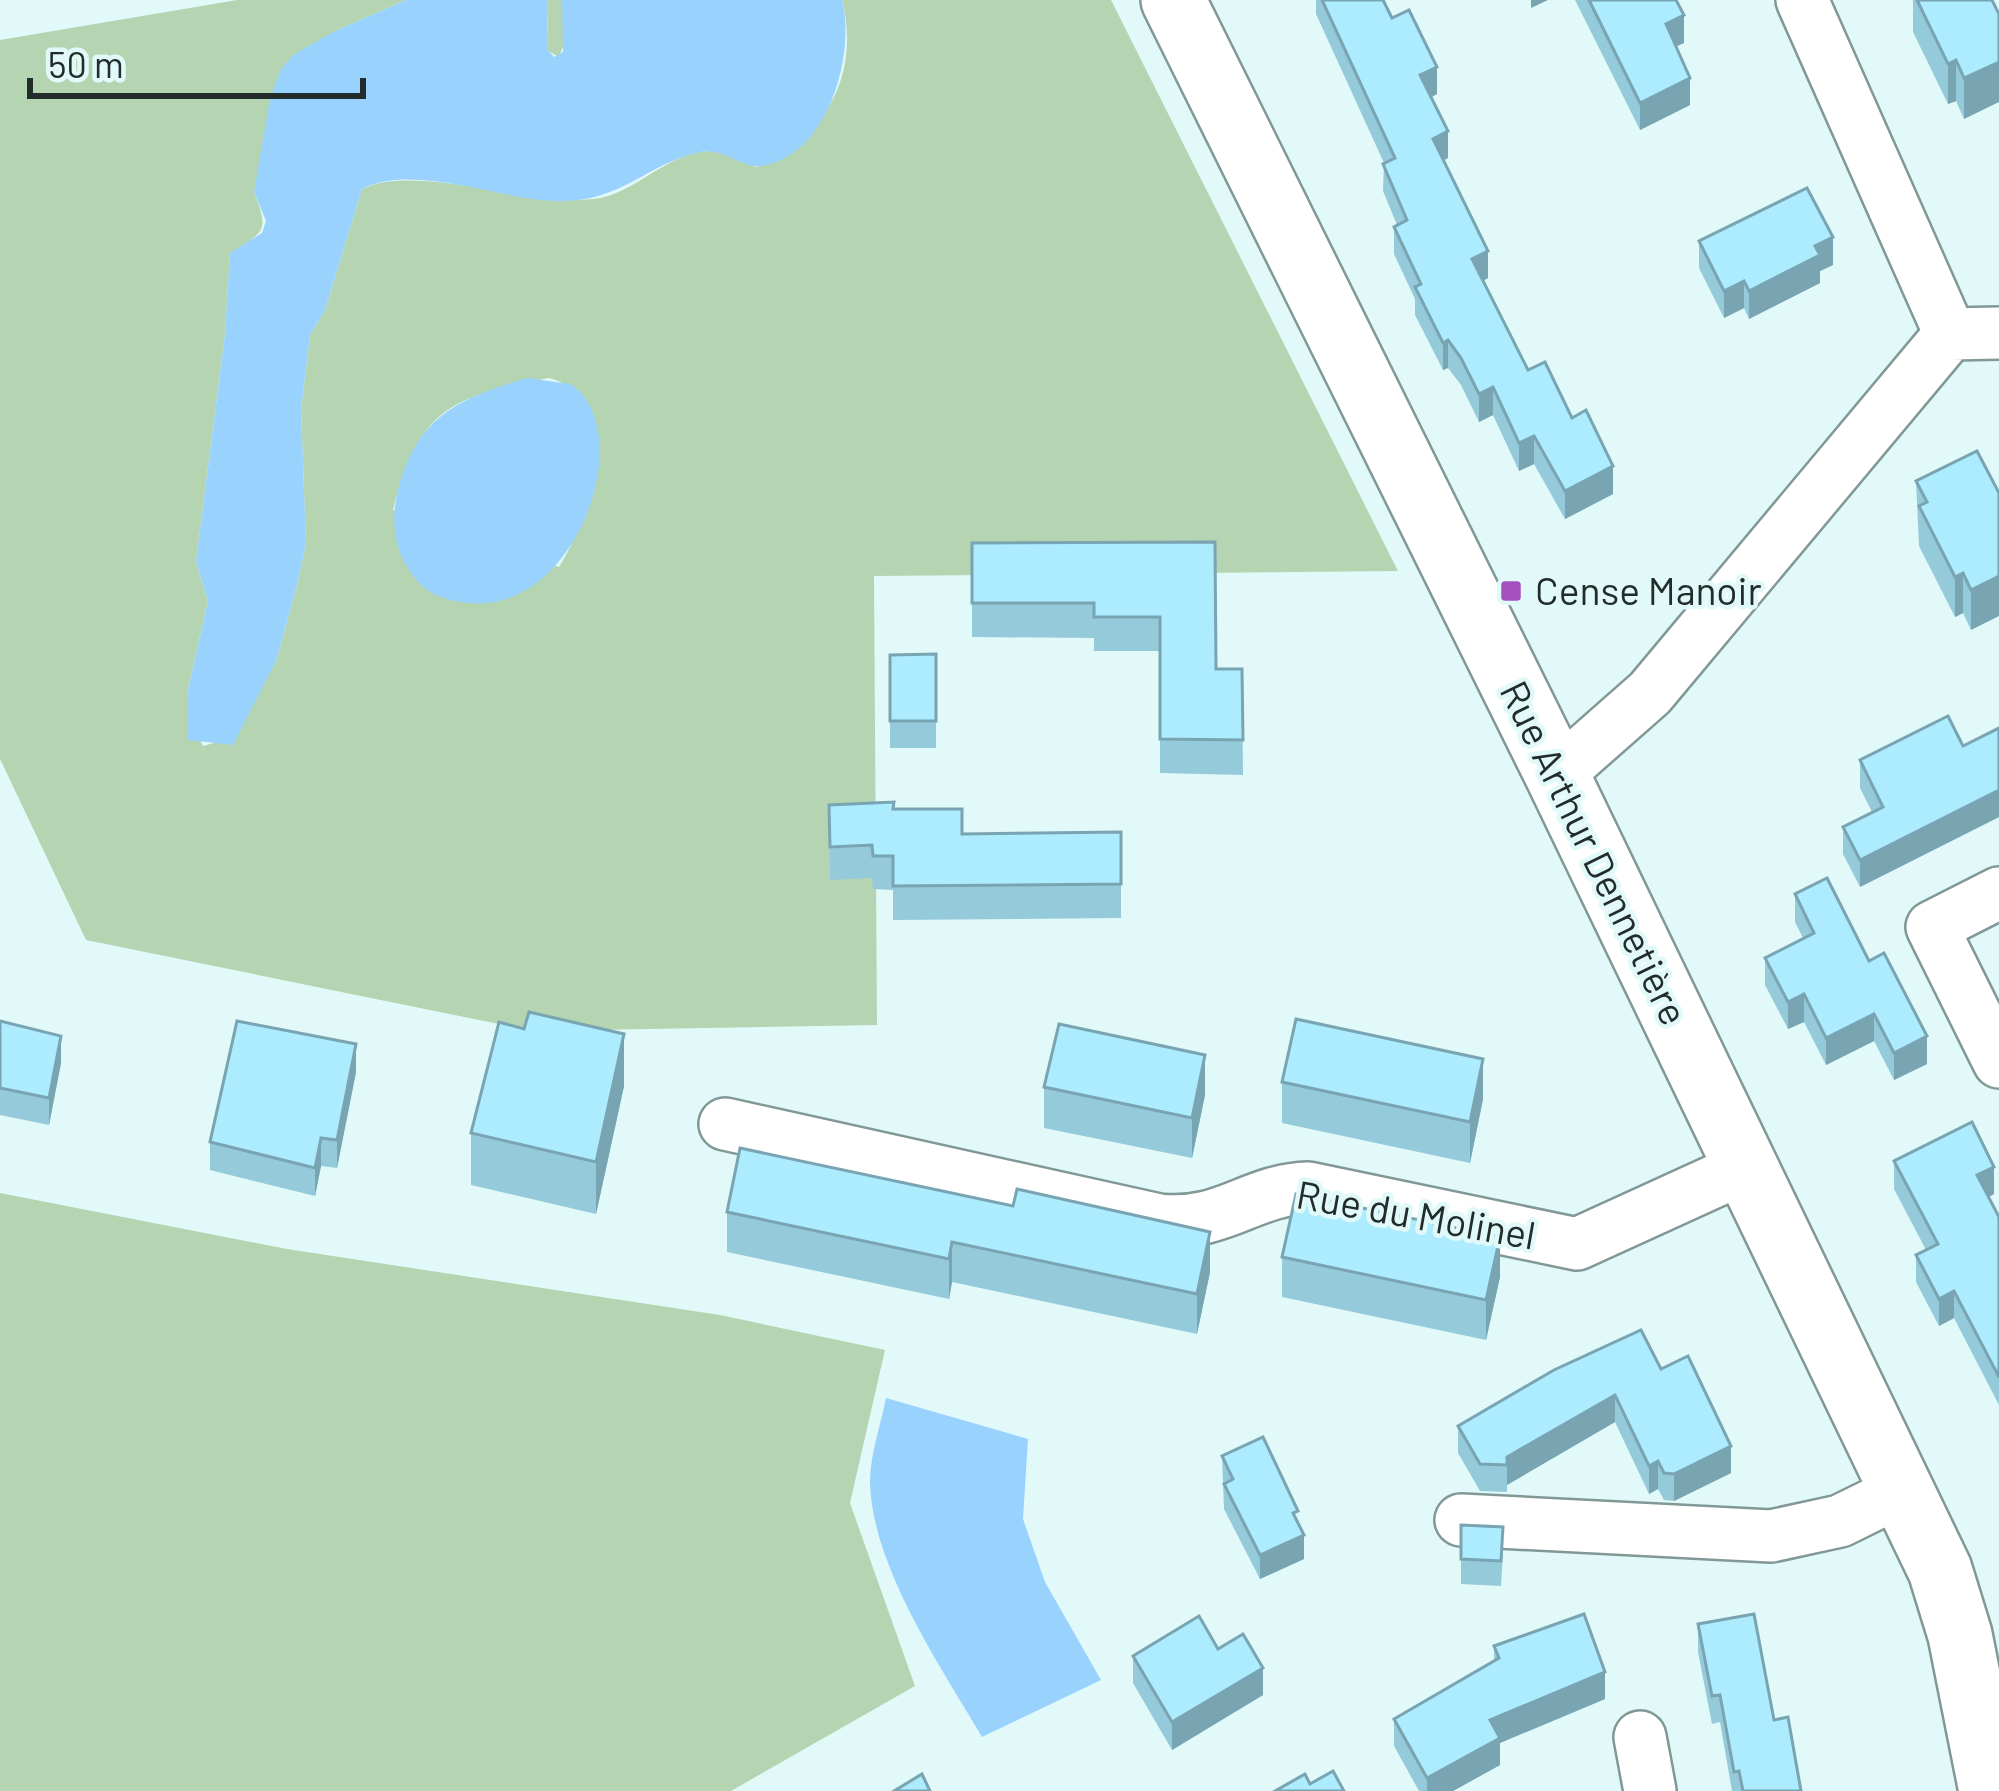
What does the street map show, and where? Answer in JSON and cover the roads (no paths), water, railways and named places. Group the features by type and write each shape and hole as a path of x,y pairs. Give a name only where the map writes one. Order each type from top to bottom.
{"street":[{"name":"Rue Arthur Dennetière","path":"1173,0 1557,775 1903,1490 1951,1601 1989,1719 1990,1791"},
{"path":"1557,775 1650,693 1974,333 1802,0"},
{"path":"1999,893 1932,927 1999,1062"},
{"name":"Rue du Molinel","path":"725,1124 1159,1220 1218,1218 1285,1189 1308,1188 1577,1244 1748,1166"},
{"path":"1461,1520 1771,1536 1840,1521 1903,1490"}],"water":[{"path":"406,0 547,0 548,50 554,57 563,52 562,0 842,0 845,47 832,100 820,124 804,144 761,166 700,152 615,190 578,200 532,199 430,181 382,182 362,189 325,310 310,335 301,409 306,544 276,661 233,745 188,740 187,694 208,601 196,562 225,334 230,253 262,233 266,221 254,192 270,98 281,69 293,55"},
{"path":"527,378 570,384 590,407 599,439 598,476 587,514 567,550 541,580 508,599 469,603 438,596 413,576 395,535 394,513 406,465 416,445 443,415 480,394"},
{"path":"886,1398 1028,1439 1023,1519 1045,1582 1101,1680 982,1737 911,1614 882,1547 870,1481"}],"place":[{"name":"Cense Manoir","path":"1511,591"}]}
